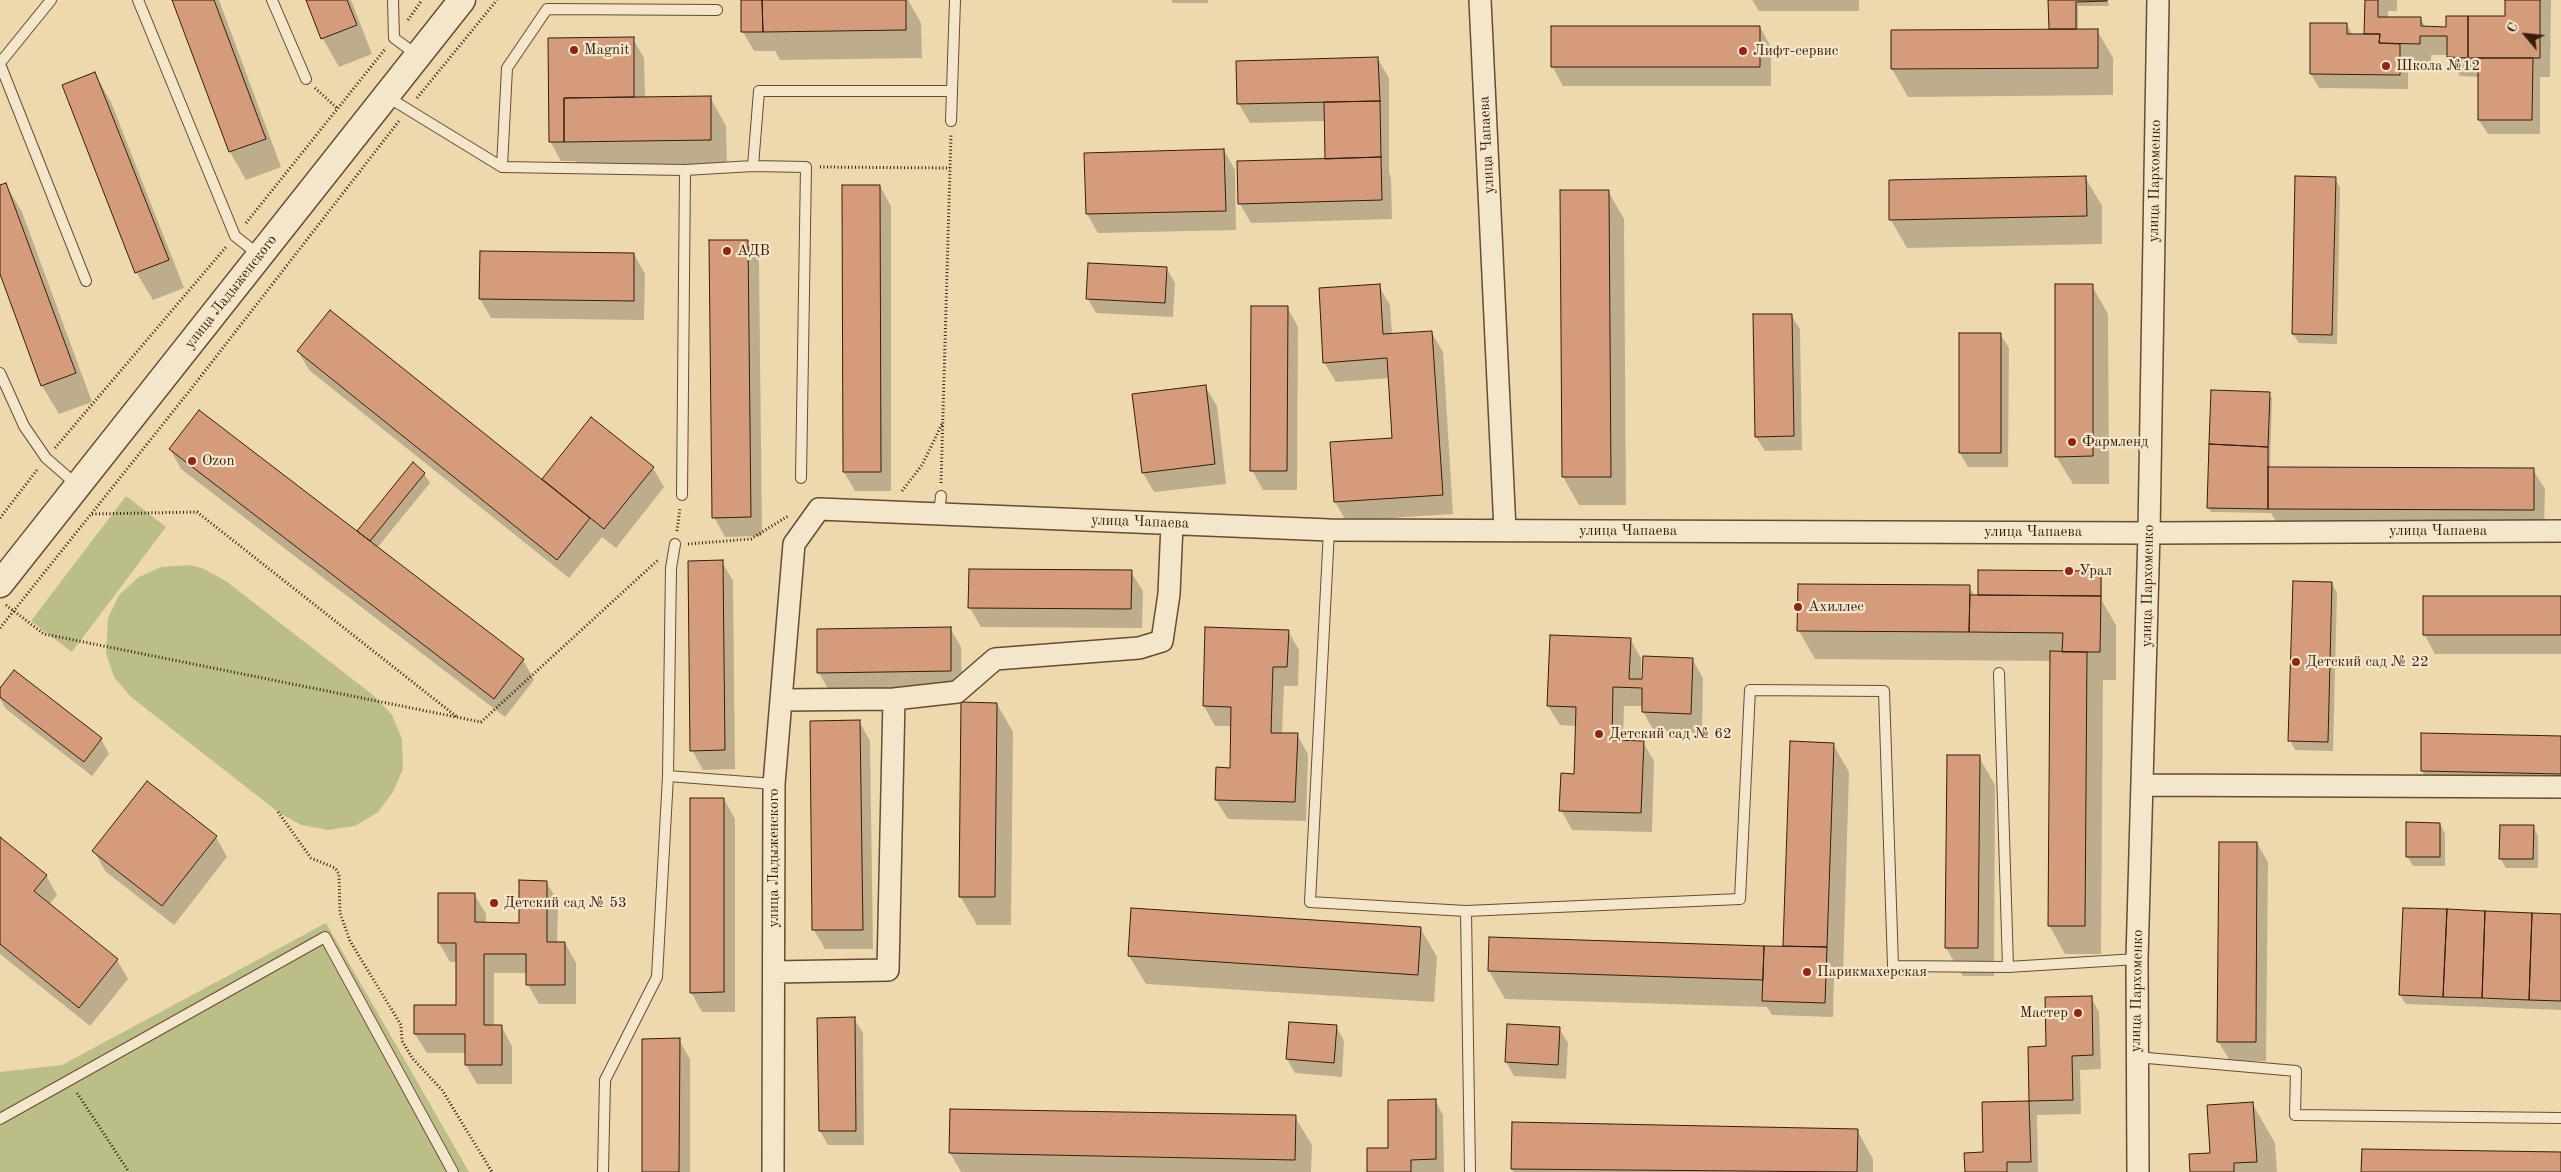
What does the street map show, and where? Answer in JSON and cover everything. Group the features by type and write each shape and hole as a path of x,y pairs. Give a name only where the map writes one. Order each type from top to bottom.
{"street":[{"name":"улица Ладыженского","path":"0,584 79,487 385,95 462,0"},
{"name":"улица Чапаева","path":"1480,0 1505,530"},
{"name":"улица Пархоменко","path":"2138,1172 2137,959 2149,533 2158,0"},
{"name":"улица Чапаева","path":"794,544 819,509 942,505 1172,524 1329,530 2149,533 2561,531"},
{"path":"781,700 894,699 957,692 995,659 1139,648 1162,641 1169,594 1172,524"},
{"name":"улица Ладыженского","path":"773,1172 774,784 794,544"},
{"path":"774,972 888,970 894,699"},
{"path":"2143,786 2561,788"}],"lane":[{"path":"51,0 0,63 86,281"},
{"path":"138,0 235,236 260,256"},
{"path":"272,0 306,79"},
{"path":"394,0 394,38 418,55"},
{"path":"951,121 955,0"},
{"path":"502,167 507,68 547,9 717,10"},
{"path":"753,166 759,91 952,91"},
{"path":"385,95 502,167 685,170 753,166 806,167 801,478"},
{"path":"682,496 685,170"},
{"path":"0,373 24,426 46,458 79,487"},
{"path":"1329,530 1310,902 1466,911 1740,900 1750,690 1884,691 1893,966 2008,967 2137,959"},
{"path":"603,1172 605,1080 657,977 668,776 670,568 675,544"},
{"path":"1999,672 2008,967"},
{"path":"668,776 774,784"},
{"path":"1466,911 1470,1172"},
{"path":"0,1119 325,937 453,1172"},
{"path":"2136,1058 2296,1071 2295,1115 2561,1118"}],"path":[{"path":"0,518 46,458 235,236 394,38 422,0"},
{"path":"0,628 407,110 497,0"},
{"path":"306,79 338,108"},
{"path":"942,505 951,121"},
{"path":"806,167 950,168"},
{"path":"894,494 903,490 922,465 944,422"},
{"path":"675,544 682,496"},
{"path":"91,514 197,512 459,718"},
{"path":"0,601 44,634 481,722 675,544 751,539 790,514"},
{"path":"278,812 311,858 335,868 339,874 340,913 350,942 401,1025 402,1041 413,1058 442,1090 492,1172"},
{"path":"68,1080 129,1172"}],"green space":[{"path":"126,496 166,527 72,652 31,621"},
{"path":"189,565 202,568 226,581 373,695 392,715 402,739 403,769 393,792 378,812 355,826 328,830 301,825 278,812 131,697 114,677 106,653 108,618 119,595 139,577 161,567"},
{"path":"326,923 469,1172 0,1172 0,1072 62,1065"}],"building":[{"path":"172,0 214,0 266,139 229,152"},
{"path":"306,0 347,0 357,25 321,39"},
{"path":"741,0 762,0 763,32 741,32"},
{"path":"762,0 906,0 906,30 763,32"},
{"path":"2048,0 2107,1 2076,2 2076,29 2049,29"},
{"path":"2365,0 2378,0 2378,17 2421,17 2421,26 2446,27 2446,16 2468,16 2468,58 2447,57 2447,36 2420,36 2420,44 2379,43 2380,34 2364,34"},
{"path":"2505,0 2540,0 2540,58 2468,58 2468,16 2505,16"},
{"path":"2310,23 2347,23 2347,34 2380,34 2379,43 2400,44 2400,75 2310,74"},
{"path":"1551,26 1760,26 1760,67 1551,67"},
{"path":"2098,29 2098,68 1891,69 1891,30"},
{"path":"634,37 634,97 564,98 564,142 549,142 548,38"},
{"path":"1378,57 1380,101 1237,104 1236,61"},
{"path":"2478,58 2533,58 2532,120 2478,120"},
{"path":"95,72 169,260 135,273 62,85"},
{"path":"711,96 711,140 564,142 564,98"},
{"path":"1380,101 1381,157 1325,159 1324,102"},
{"path":"1224,149 1226,211 1086,214 1084,153"},
{"path":"1381,157 1382,200 1238,204 1237,161"},
{"path":"2086,176 2087,216 1889,220 1889,180"},
{"path":"2295,176 2336,177 2332,335 2292,334"},
{"path":"6,183 76,373 41,386 0,274 0,185"},
{"path":"842,185 880,185 881,472 843,472"},
{"path":"1560,190 1609,190 1611,477 1562,477"},
{"path":"709,240 748,240 751,517 712,518"},
{"path":"480,251 634,253 634,301 479,299"},
{"path":"1088,263 1167,267 1165,303 1086,299"},
{"path":"1380,284 1383,334 1432,331 1443,495 1334,502 1330,442 1392,438 1387,358 1323,363 1319,288"},
{"path":"2055,284 2093,284 2093,456 2055,457"},
{"path":"1251,306 1288,306 1287,471 1250,471"},
{"path":"330,310 590,518 557,560 297,351"},
{"path":"1753,314 1792,314 1794,436 1755,437"},
{"path":"1959,333 2001,333 2001,453 1959,453"},
{"path":"1206,385 1215,464 1142,473 1132,394"},
{"path":"2211,390 2270,392 2268,447 2209,444"},
{"path":"199,410 524,659 494,699 169,449"},
{"path":"591,417 654,467 604,529 542,479"},
{"path":"2209,444 2268,447 2268,509 2207,508"},
{"path":"413,462 425,473 370,541 357,531"},
{"path":"2268,467 2534,468 2534,510 2268,509"},
{"path":"723,560 725,750 690,751 688,561"},
{"path":"969,569 1132,570 1131,609 968,608"},
{"path":"1978,570 2101,571 2101,596 1978,595"},
{"path":"2293,581 2332,582 2328,742 2288,741"},
{"path":"1798,584 1970,585 1969,632 1797,631"},
{"path":"1970,595 2101,596 2100,652 2062,652 2063,633 1969,632"},
{"path":"2423,596 2561,596 2561,635 2423,635"},
{"path":"951,627 951,671 817,673 817,629"},
{"path":"1205,627 1289,630 1287,667 1273,667 1271,733 1298,733 1295,802 1215,800 1216,767 1230,768 1231,707 1203,706"},
{"path":"1550,635 1631,638 1629,679 1642,679 1643,656 1693,658 1691,714 1642,712 1642,688 1613,687 1612,740 1644,741 1641,813 1559,811 1561,773 1574,774 1576,707 1547,706"},
{"path":"2050,651 2087,652 2085,926 2048,926"},
{"path":"14,670 102,738 84,762 0,697 0,688"},
{"path":"961,702 997,703 995,897 959,897"},
{"path":"860,720 863,930 812,930 810,721"},
{"path":"2421,733 2561,736 2561,774 2421,771"},
{"path":"1790,741 1834,743 1827,947 1783,946"},
{"path":"1947,755 1980,755 1978,948 1945,948"},
{"path":"147,781 217,836 162,906 92,851"},
{"path":"690,798 724,798 724,992 690,993"},
{"path":"2406,822 2440,823 2440,857 2406,857"},
{"path":"2500,825 2534,825 2533,859 2499,859"},
{"path":"0,837 47,875 34,891 118,959 79,1008 0,944"},
{"path":"2219,842 2257,842 2256,1042 2217,1042"},
{"path":"519,880 547,881 547,942 565,942 565,985 526,985 526,954 484,954 484,1025 502,1025 502,1065 465,1065 465,1034 414,1034 414,1005 456,1005 456,943 438,943 438,893 475,893 475,922 519,923"},
{"path":"1131,908 1421,927 1418,975 1128,956"},
{"path":"2403,908 2447,909 2443,997 2399,995"},
{"path":"2447,909 2485,911 2482,998 2443,997"},
{"path":"2485,911 2532,913 2529,1000 2482,998"},
{"path":"2532,913 2561,914 2561,1001 2529,1000"},
{"path":"1489,937 1764,946 1763,980 1488,971"},
{"path":"1764,946 1827,947 1825,1003 1762,1001"},
{"path":"2092,996 2093,1055 2072,1056 2073,1100 2029,1101 2028,1047 2046,1046 2045,997"},
{"path":"855,1017 856,1131 819,1131 817,1018"},
{"path":"1289,1022 1337,1025 1334,1063 1286,1059"},
{"path":"1507,1024 1560,1027 1558,1065 1505,1062"},
{"path":"680,1038 679,1172 642,1172 642,1039"},
{"path":"1436,1099 1436,1159 1411,1160 1411,1172 1367,1172 1367,1148 1388,1148 1388,1100"},
{"path":"2029,1101 2031,1162 2007,1162 2007,1172 1965,1172 1964,1153 1983,1152 1982,1102"},
{"path":"2253,1102 2257,1162 2234,1163 2234,1172 2190,1172 2189,1154 2210,1153 2207,1105"},
{"path":"950,1109 1296,1115 1295,1160 949,1153"},
{"path":"1512,1122 1858,1129 1857,1172 1511,1169"},
{"path":"2362,1149 2561,1152 2561,1172 2361,1172"}],"place":[{"name":"Magnit","path":"574,50"},
{"name":"Лифт-сервис","path":"1743,51"},
{"name":"Школа №12","path":"2386,66"},
{"name":"АДВ","path":"727,251"},
{"name":"Фармленд","path":"2072,442"},
{"name":"Ozon","path":"192,461"},
{"name":"Урал","path":"2069,571"},
{"name":"Ахиллес","path":"1798,607"},
{"name":"Детский сад № 22","path":"2296,662"},
{"name":"Детский сад № 62","path":"1599,734"},
{"name":"Детский сад № 53","path":"494,903"},
{"name":"Парикмахерская","path":"1807,972"},
{"name":"Мастер","path":"2078,1013"}]}
